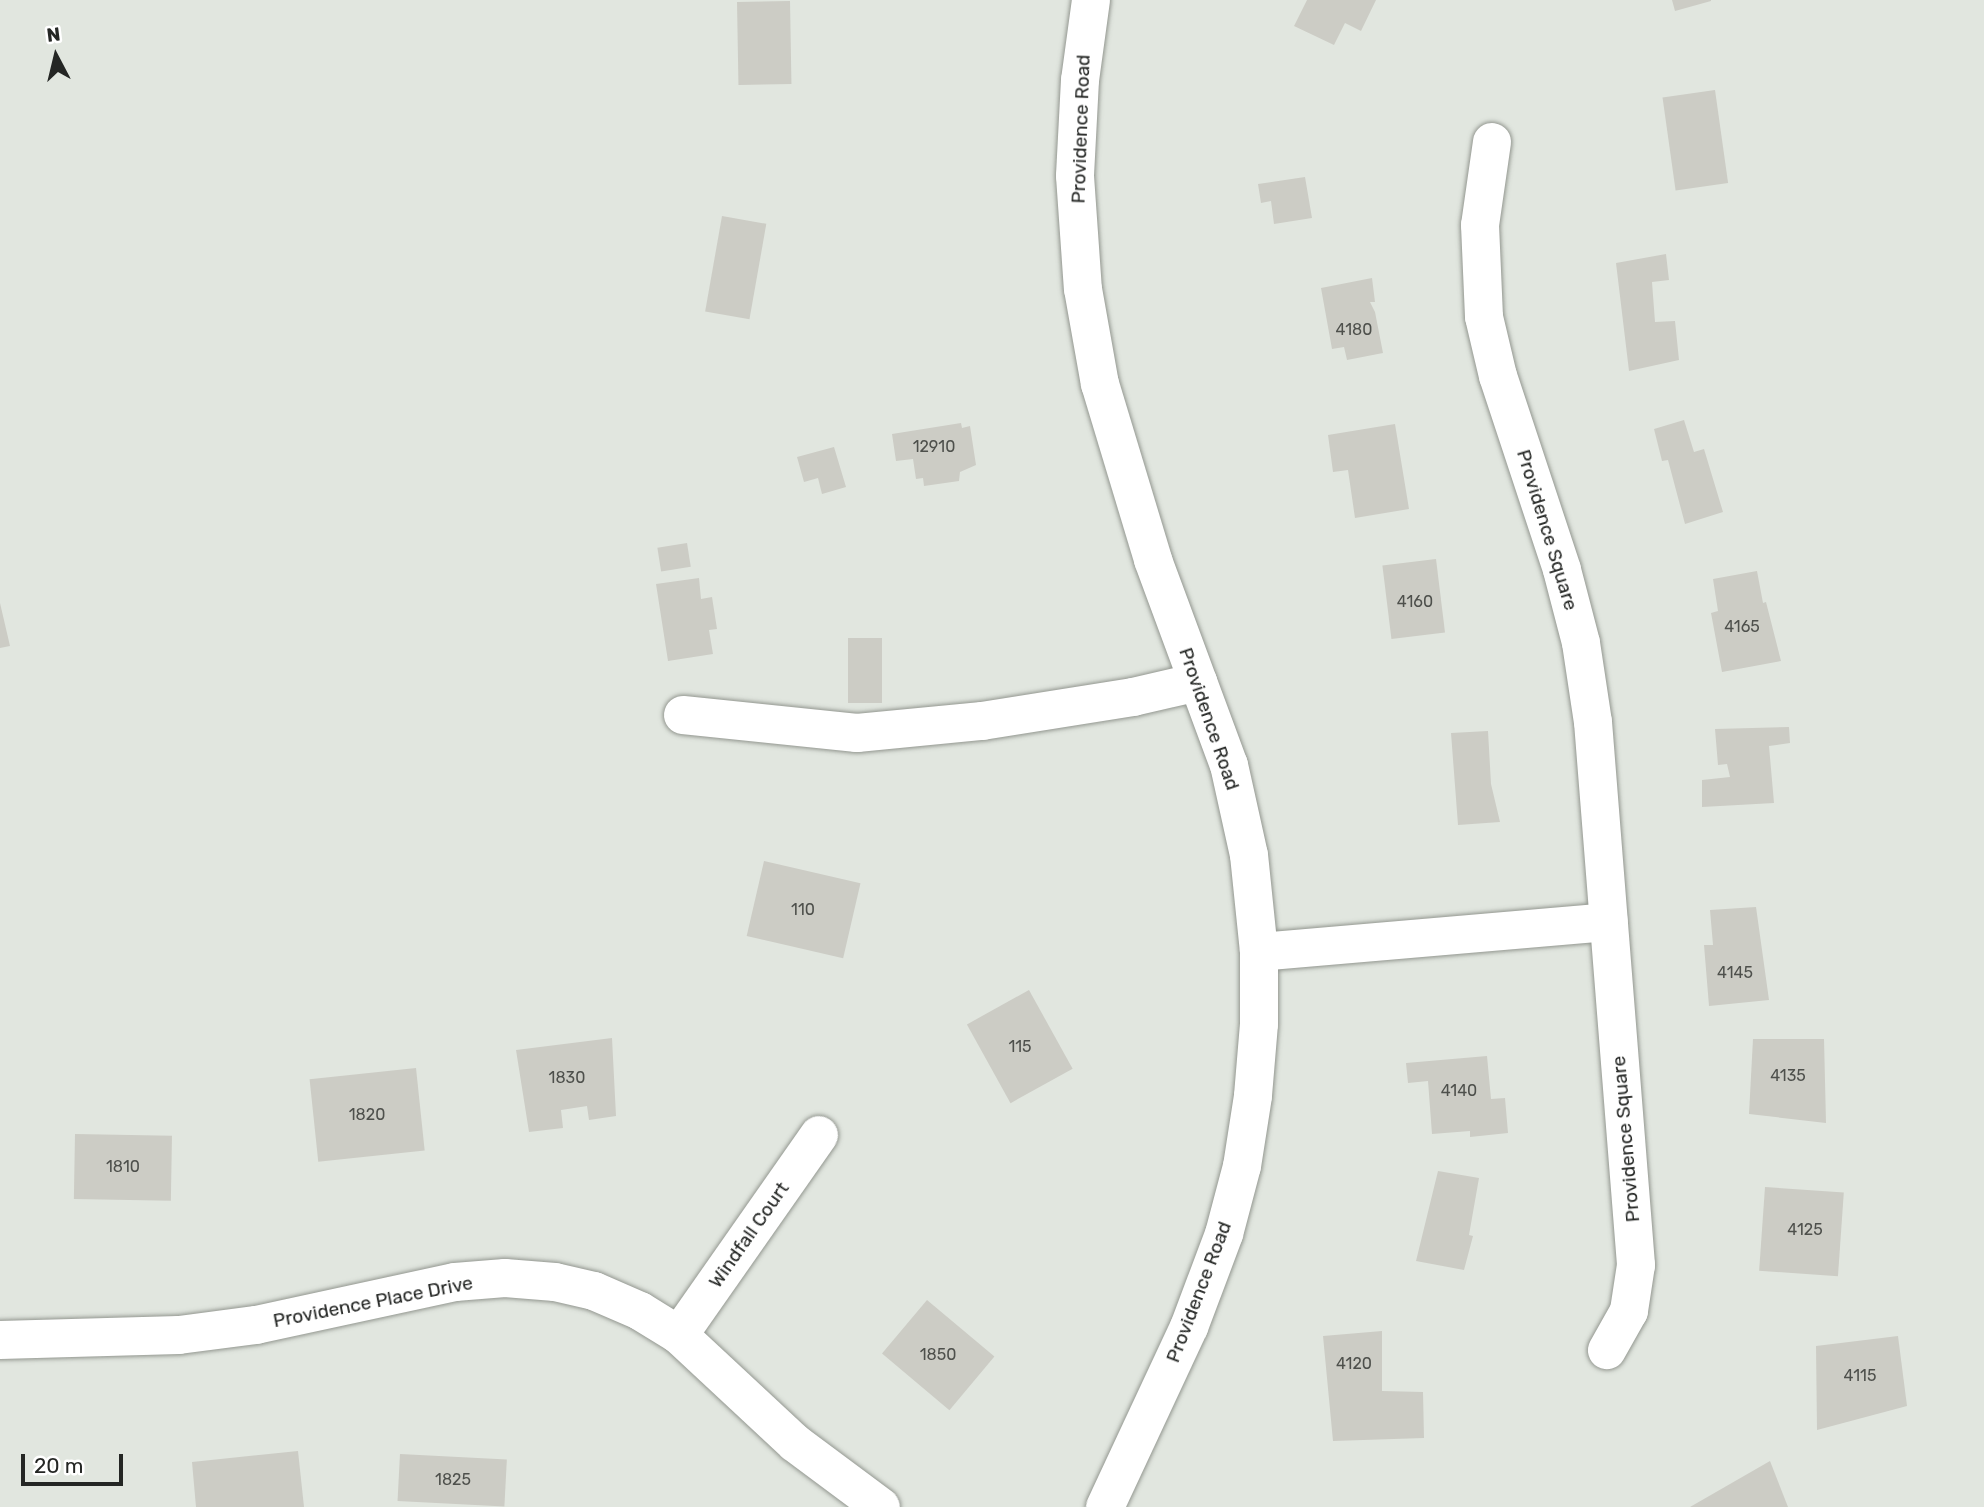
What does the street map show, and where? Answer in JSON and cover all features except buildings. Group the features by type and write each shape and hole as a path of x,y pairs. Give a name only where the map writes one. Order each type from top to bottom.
{"street":[{"name":"Providence Road","path":"1091,0 1080,80 1075,176 1083,289 1100,384 1153,559 1228,765 1248,855 1259,952 1259,1024 1254,1096 1242,1166 1224,1234 1189,1327 1105,1507"},
{"name":"Providence Square","path":"1492,142 1480,225 1485,317 1497,376 1562,570 1581,643 1593,722 1636,1265 1629,1311 1607,1350"},
{"path":"683,715 857,733 982,722 1133,697 1198,682"},
{"path":"1259,952 1609,922"},
{"name":"Windfall Court","path":"679,1335 819,1135"},
{"name":"Providence Place Drive","path":"0,1340 179,1335 256,1325 455,1282 505,1278 555,1282 593,1291 640,1311 679,1335 795,1443 881,1507"}]}
